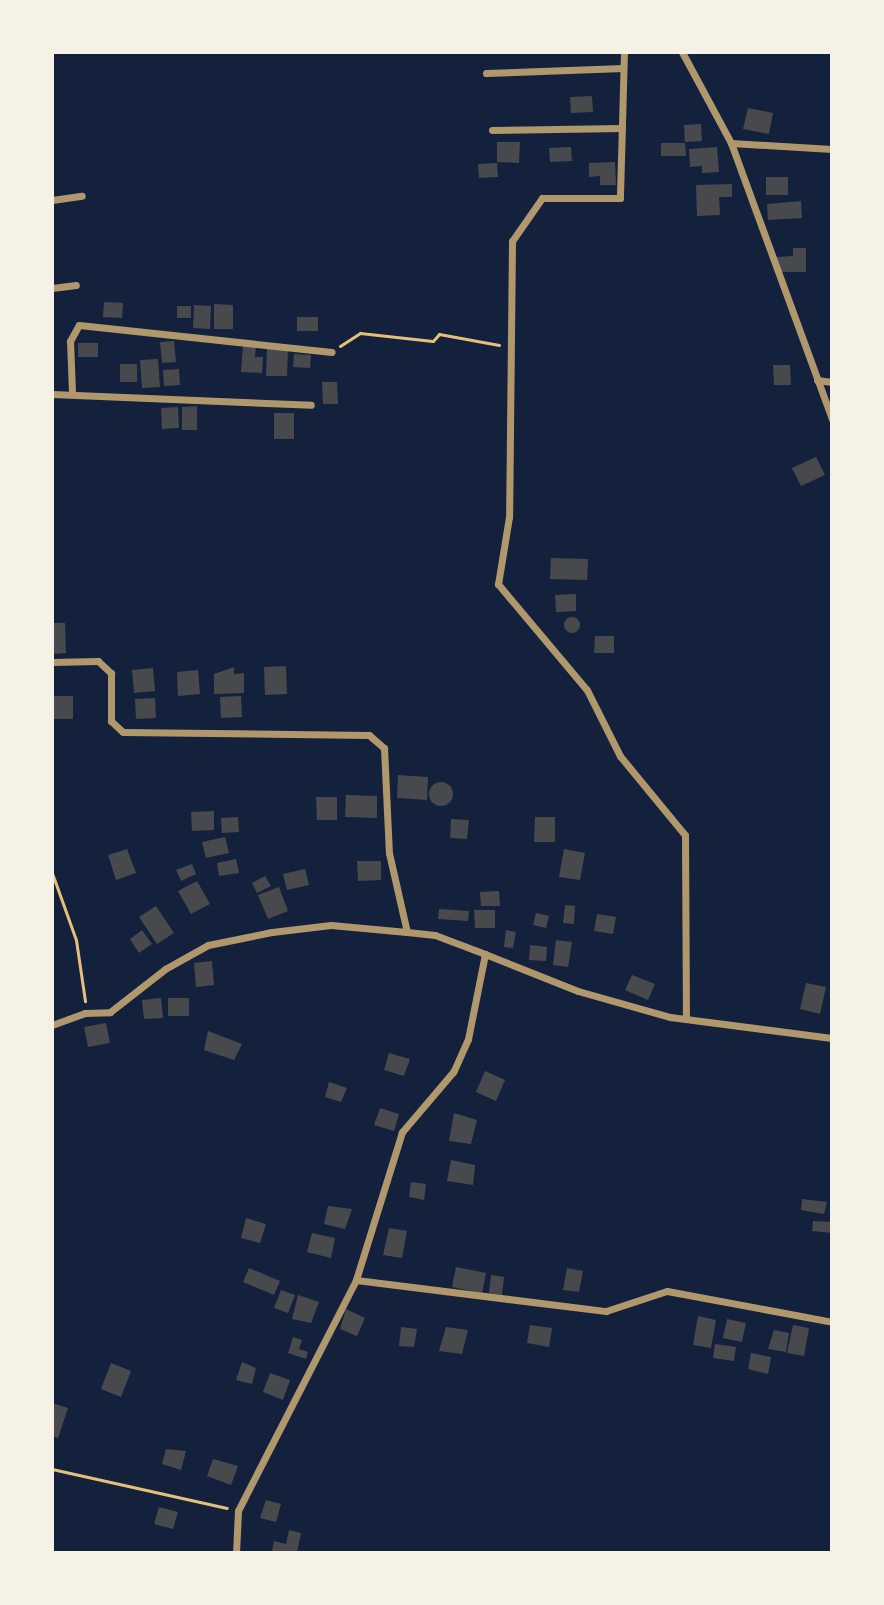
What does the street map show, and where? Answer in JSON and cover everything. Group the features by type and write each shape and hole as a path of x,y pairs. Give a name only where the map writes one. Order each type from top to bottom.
{"street":[{"path":"624,52 620,198 542,198 512,241 509,517 498,584 587,690 620,756 685,835 686,1019"},
{"path":"682,52 731,143 832,419"},
{"path":"486,73 623,68"},
{"path":"492,130 622,128"},
{"path":"731,143 832,149"},
{"path":"52,200 82,196"},
{"path":"52,288 76,285"},
{"path":"72,392 70,341 79,325 332,352"},
{"path":"817,380 832,382"},
{"path":"52,394 72,392 311,405"},
{"path":"52,662 98,661 111,673 111,721 123,732 369,735 384,748 389,853 407,932"},
{"path":"52,1025 85,1013 110,1012 165,969 208,945 331,925 435,935 578,991 686,1019 832,1038"},
{"path":"236,1553 238,1511 356,1280 402,1132 453,1072 468,1039 485,954"},
{"path":"356,1280 606,1311 667,1291 832,1322"}],"path":[{"path":"332,352 360,333 433,341 439,334 511,347"},
{"path":"52,873 85,975 85,1013"},
{"path":"52,1469 238,1511"}],"building":[{"path":"592,96 593,112 571,113 570,97"},
{"path":"748,108 773,113 769,134 743,129"},
{"path":"701,124 702,141 685,142 684,125"},
{"path":"497,142 520,142 519,163 497,162"},
{"path":"661,143 685,143 686,156 661,156"},
{"path":"571,147 572,161 550,162 549,148"},
{"path":"717,147 719,172 702,173 702,166 690,167 689,149"},
{"path":"615,162 616,185 600,185 600,176 589,177 589,163"},
{"path":"497,163 498,177 479,178 478,164"},
{"path":"766,177 788,177 788,195 766,195"},
{"path":"732,184 732,197 719,197 720,215 697,216 696,185"},
{"path":"801,201 802,218 768,220 767,204"},
{"path":"793,248 806,248 806,272 777,272 777,257 793,256"},
{"path":"104,302 123,303 122,318 103,317"},
{"path":"214,304 233,305 233,329 214,329"},
{"path":"194,305 211,306 210,329 193,328"},
{"path":"177,306 191,306 191,318 177,318"},
{"path":"297,317 318,317 318,331 297,331"},
{"path":"174,341 176,362 162,363 160,342"},
{"path":"78,343 98,343 98,357 78,357"},
{"path":"243,345 256,345 255,357 263,357 262,373 241,372"},
{"path":"267,348 288,348 287,376 266,376"},
{"path":"294,354 311,355 310,368 293,367"},
{"path":"158,359 160,387 142,388 140,360"},
{"path":"120,364 137,364 137,382 120,382"},
{"path":"773,365 790,365 791,385 774,385"},
{"path":"179,369 180,385 164,386 163,370"},
{"path":"322,382 337,382 338,404 323,404"},
{"path":"197,406 197,430 182,430 182,407"},
{"path":"178,407 179,428 162,429 161,408"},
{"path":"274,413 294,413 294,439 274,439"},
{"path":"816,457 825,475 801,486 792,468"},
{"path":"551,558 588,559 587,580 550,579"},
{"path":"576,594 576,611 556,612 555,595"},
{"path":"572,617 578,619 578,631 572,633 566,631 564,625 566,619"},
{"path":"52,623 65,623 66,653 52,654"},
{"path":"595,636 614,636 614,653 594,653"},
{"path":"286,666 287,694 265,695 264,667"},
{"path":"234,667 234,674 244,673 244,693 214,694 214,674"},
{"path":"153,668 155,691 134,693 132,670"},
{"path":"198,670 200,694 178,696 177,672"},
{"path":"52,696 73,696 73,719 52,719"},
{"path":"241,696 242,717 221,718 220,697"},
{"path":"155,698 156,718 136,719 135,699"},
{"path":"398,775 428,777 427,800 397,798"},
{"path":"441,782 450,785 453,794 450,803 441,806 432,803 429,794 432,785"},
{"path":"346,795 377,796 377,818 345,817"},
{"path":"316,797 337,797 337,820 317,820"},
{"path":"214,811 214,830 192,831 191,812"},
{"path":"238,817 239,832 222,833 221,818"},
{"path":"535,817 555,817 555,842 534,842"},
{"path":"451,819 469,820 467,839 450,838"},
{"path":"225,837 229,853 206,858 202,842"},
{"path":"127,849 136,873 116,880 108,855"},
{"path":"564,849 585,853 580,880 559,877"},
{"path":"236,859 239,873 219,876 217,863"},
{"path":"357,861 381,861 381,880 358,881"},
{"path":"192,864 196,874 181,881 176,870"},
{"path":"305,869 309,885 287,890 283,874"},
{"path":"265,876 271,886 257,893 252,883"},
{"path":"197,881 210,904 191,914 178,891"},
{"path":"279,887 288,911 268,919 258,895"},
{"path":"499,891 500,906 481,906 480,892"},
{"path":"565,905 575,906 574,924 563,923"},
{"path":"156,906 174,933 157,944 139,917"},
{"path":"439,909 469,911 468,921 438,919"},
{"path":"474,910 495,910 495,928 475,928"},
{"path":"536,913 549,916 546,928 533,925"},
{"path":"597,914 616,917 613,934 594,931"},
{"path":"142,930 152,944 139,953 130,939"},
{"path":"506,930 516,932 513,948 504,947"},
{"path":"556,940 572,942 568,967 553,965"},
{"path":"530,945 547,947 546,961 529,960"},
{"path":"212,961 214,985 196,987 194,963"},
{"path":"632,975 655,984 648,1000 625,990"},
{"path":"806,983 826,987 820,1014 800,1009"},
{"path":"161,998 163,1018 144,1019 142,1000"},
{"path":"168,998 189,998 189,1016 168,1016"},
{"path":"106,1023 110,1043 88,1047 84,1027"},
{"path":"208,1031 242,1044 234,1060 204,1050"},
{"path":"389,1053 410,1059 404,1076 384,1070"},
{"path":"485,1071 505,1080 496,1101 476,1092"},
{"path":"329,1082 347,1088 341,1102 325,1097"},
{"path":"380,1108 399,1114 394,1131 374,1125"},
{"path":"454,1113 477,1120 471,1144 449,1141"},
{"path":"451,1160 475,1165 473,1185 447,1181"},
{"path":"411,1182 426,1184 424,1200 409,1197"},
{"path":"802,1199 827,1202 824,1214 801,1210"},
{"path":"328,1206 352,1209 345,1229 324,1224"},
{"path":"246,1218 266,1224 260,1243 241,1238"},
{"path":"813,1221 832,1222 832,1233 812,1231"},
{"path":"389,1228 407,1231 402,1258 383,1255"},
{"path":"312,1233 335,1238 331,1258 307,1252"},
{"path":"456,1267 486,1273 482,1293 452,1287"},
{"path":"249,1268 280,1281 274,1295 243,1282"},
{"path":"567,1268 583,1271 579,1292 563,1290"},
{"path":"491,1275 504,1277 502,1295 489,1293"},
{"path":"281,1290 295,1295 288,1313 274,1308"},
{"path":"298,1295 319,1302 311,1323 292,1319"},
{"path":"346,1309 365,1318 357,1336 340,1329"},
{"path":"698,1316 716,1320 711,1348 693,1345"},
{"path":"727,1319 746,1323 742,1342 723,1338"},
{"path":"530,1325 552,1328 549,1347 527,1343"},
{"path":"793,1325 809,1328 804,1356 787,1353"},
{"path":"401,1327 417,1329 414,1347 399,1346"},
{"path":"446,1327 468,1330 462,1354 439,1351"},
{"path":"774,1330 789,1333 786,1352 768,1349"},
{"path":"293,1337 302,1340 299,1349 308,1352 306,1359 288,1353"},
{"path":"715,1344 736,1347 734,1361 713,1358"},
{"path":"751,1353 771,1357 768,1374 748,1369"},
{"path":"242,1362 256,1368 252,1384 236,1380"},
{"path":"111,1363 131,1371 121,1397 101,1389"},
{"path":"270,1373 290,1380 283,1400 263,1392"},
{"path":"52,1403 68,1408 58,1438 52,1436"},
{"path":"166,1449 186,1451 181,1470 162,1464"},
{"path":"213,1459 238,1466 231,1485 207,1476"},
{"path":"266,1500 281,1504 276,1522 260,1518"},
{"path":"159,1507 178,1512 173,1529 154,1524"},
{"path":"289,1530 301,1533 297,1553 272,1551 274,1541 286,1544"}]}
